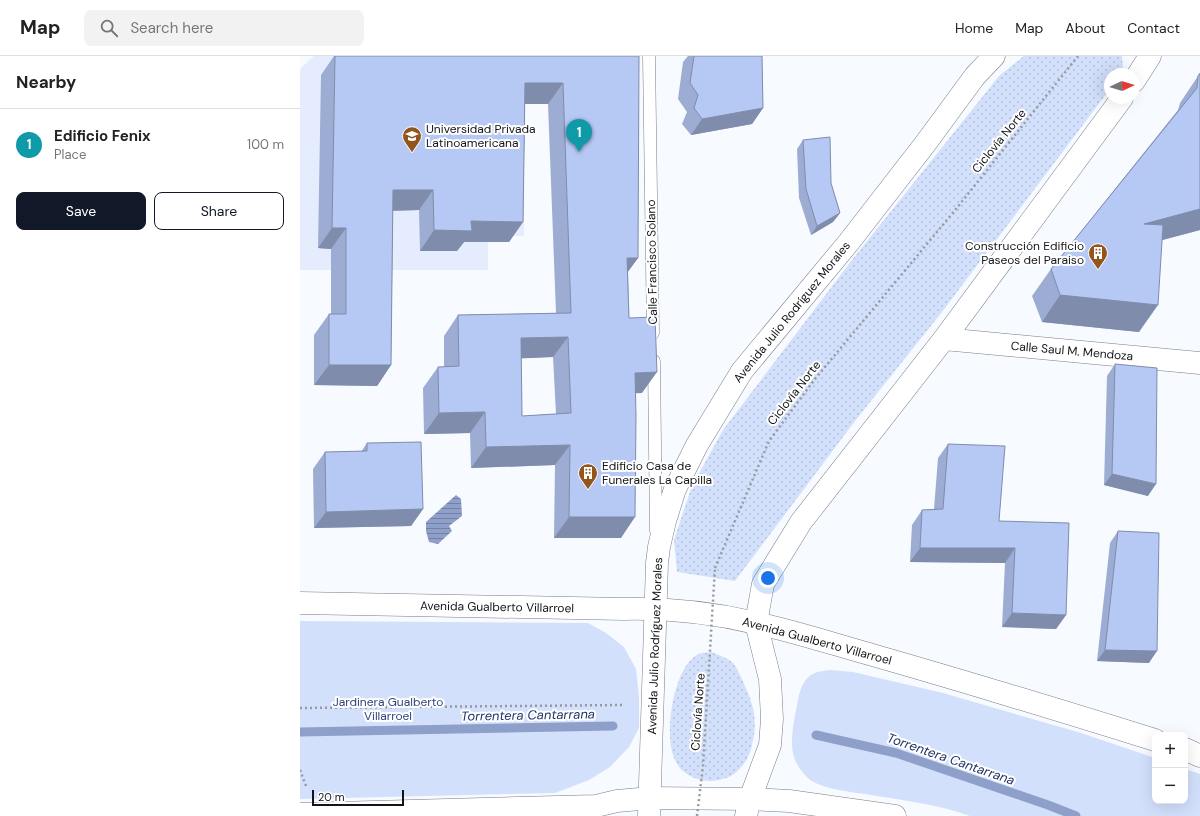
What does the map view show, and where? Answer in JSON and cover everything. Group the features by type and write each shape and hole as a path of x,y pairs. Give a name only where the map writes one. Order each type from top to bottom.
{"street":[{"name":"Avenida Julio Rodríguez Morales","path":"650,807 657,564 662,534 675,489 697,445 742,371 849,242 925,144 975,76 994,56"},
{"path":"1140,72 1150,56"},
{"path":"748,807 770,745 772,719 770,679 756,623 763,584 801,522 944,339 1118,104"},
{"name":"Calle Saul M. Mendoza","path":"944,339 1200,363"},
{"name":"Avenida Gualberto Villarroel","path":"300,603 655,609 692,612 756,623 817,639 975,684 1152,739"},
{"path":"1188,750 1200,756"},
{"path":"300,814 596,806 617,801 650,807 748,807 789,801 894,816"}],"lane":[{"name":"Calle Francisco Solano","path":"649,56 657,564"}],"path":[{"name":"Ciclovía Norte","path":"697,816 704,766 715,568 769,441 815,379 956,209 1078,56"},
{"path":"300,708 626,705"},
{"path":"300,770 308,791"}],"shaded area":[{"name":"Universidad Privada Latinoamericana","path":"314,56 524,56 524,236 509,236 509,242 488,242 488,270 300,270 300,69"},
{"path":"456,495 461,499 462,516 449,526 452,531 438,544 429,542 426,531 426,522"}],"green space":[{"path":"1024,56 1122,56 1123,68 1104,68 1104,97 942,312 855,421 735,581 677,572 674,540 692,486 723,430 852,260 999,76"},
{"name":"Jardinera Gualberto Villarroel","path":"300,621 588,623 606,633 624,647 636,669 639,696 639,728 629,747 610,767 589,780 555,793 300,799"},
{"path":"711,652 728,659 733,663 741,676 751,700 755,724 751,749 748,757 740,769 728,777 709,781 694,778 685,773 678,765 672,749 670,719 677,686 683,672 690,661 699,654"},
{"path":"830,670 853,672 943,693 1081,733 1152,757 1152,804 1188,804 1188,770 1200,774 1200,816 970,816 931,805 838,790 817,784 805,775 795,760 792,738 801,688 808,677 818,672"}],"building":[{"path":"335,56 639,56 638,258 627,258 629,318 655,317 657,372 635,373 635,517 569,517 570,445 486,447 485,412 439,413 438,367 459,366 458,315 571,313 563,83 525,83 523,222 471,221 472,231 434,230 433,190 393,190 391,365 329,365 329,314 346,314 346,228 332,228","holes":["568,337 571,413 522,416 521,338"]},
{"path":"694,56 762,56 763,108 702,119 694,108 698,95 690,83"},
{"name":"Construcción Edificio Paseos del Paraiso","path":"1200,73 1200,209 1144,224 1163,225 1158,305 1060,295 1051,269 1197,88 1198,76"},
{"path":"830,137 831,183 840,213 817,226 806,189 803,140"},
{"path":"1115,364 1157,368 1156,484 1112,474"},
{"path":"421,442 423,509 326,512 325,452 367,451 367,443"},
{"path":"948,444 1005,446 999,521 1069,523 1066,615 1012,613 1015,548 920,548 922,510 943,509"},
{"path":"1118,531 1159,533 1157,651 1105,650"}],"waterway":[{"name":"Torrentera Cantarrana","path":"300,732 613,726"},
{"name":"Torrentera Cantarrana","path":"816,735 896,753 1076,816"}],"place":[{"name":"Edificio Fenix","path":"579,152"},
{"name":"Universidad Privada Latinoamericana","path":"412,153"},
{"name":"Construcción Edificio Paseos del Paraiso","path":"1098,270"},
{"name":"Edificio Casa de Funerales La Capilla","path":"588,490"}]}
